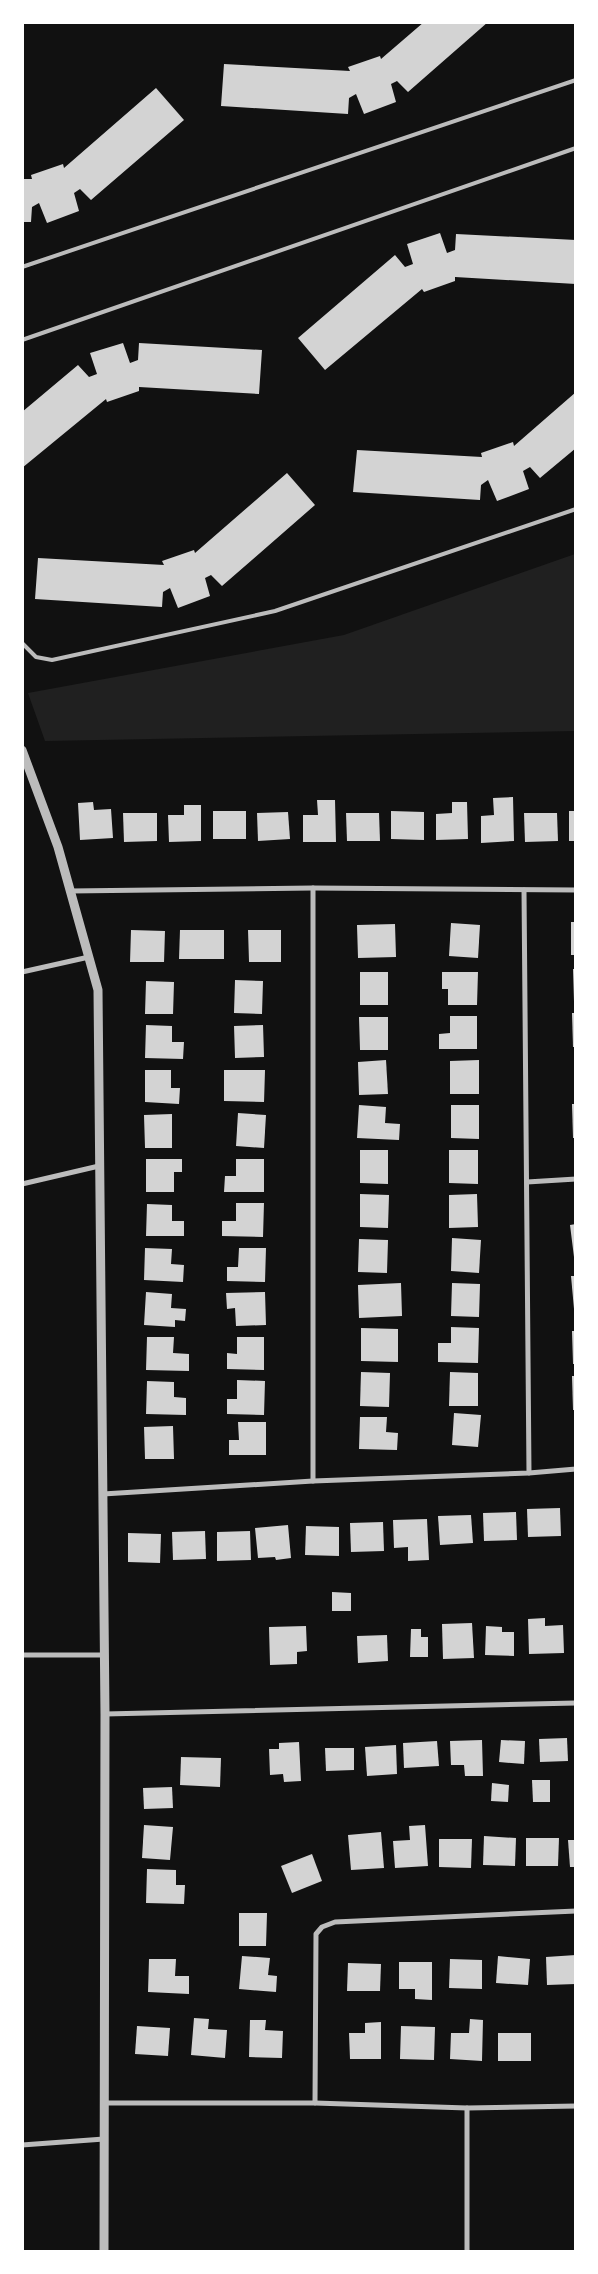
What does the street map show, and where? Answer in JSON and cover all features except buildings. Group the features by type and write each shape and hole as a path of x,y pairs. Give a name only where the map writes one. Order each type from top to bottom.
{"street":[{"path":"23,751 58,846 98,990 105,1714 104,2252"},
{"path":"70,891 313,888 576,890"},
{"path":"313,888 313,1481"},
{"path":"524,890 529,1473"},
{"path":"22,972 89,957"},
{"path":"22,1184 99,1166"},
{"path":"527,1182 576,1179"},
{"path":"103,1494 313,1481 529,1473 576,1469"},
{"path":"22,1655 104,1655"},
{"path":"105,1714 576,1703"},
{"path":"315,2103 316,1934 322,1927 335,1922 576,1911"},
{"path":"103,2103 315,2103 467,2108 576,2106"},
{"path":"467,2108 467,2252"},
{"path":"22,2145 104,2139"}],"lane":[{"path":"22,267 576,80"},
{"path":"22,340 576,148"},
{"path":"22,643 36,657 52,660 275,612 576,509"}],"shaded area":[{"path":"575,554 575,731 45,741 28,693 344,635"}]}
